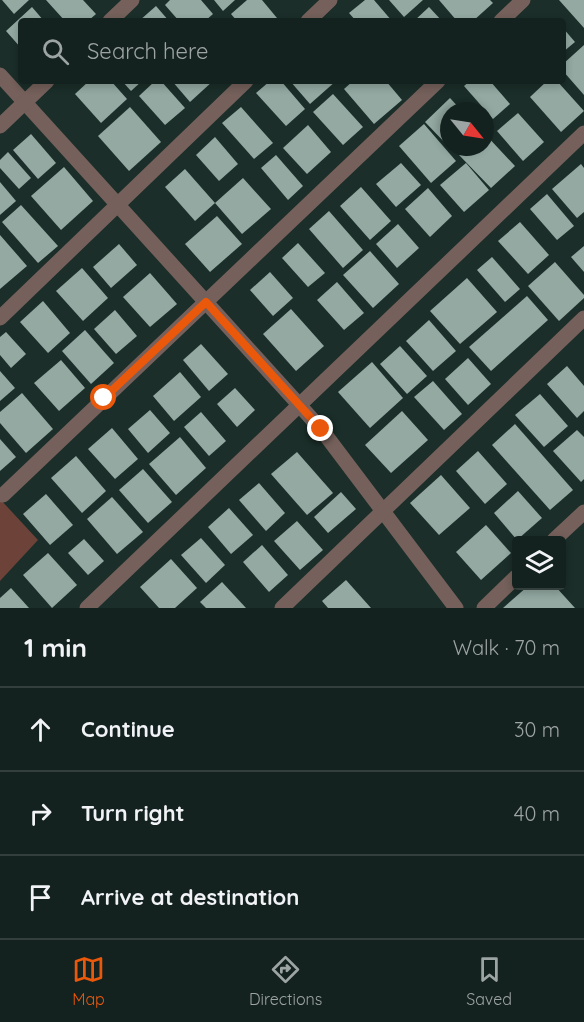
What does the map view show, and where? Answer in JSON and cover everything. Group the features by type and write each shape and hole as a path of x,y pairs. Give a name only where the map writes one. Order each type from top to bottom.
{"street":[{"path":"113,18 132,0"},
{"path":"311,18 330,0"},
{"path":"504,18 523,0"},
{"path":"0,75 321,429 456,608"},
{"path":"0,126 44,84"},
{"path":"0,318 243,84"},
{"path":"3,495 435,84"},
{"path":"87,608 584,133"},
{"path":"282,608 584,318"},
{"path":"558,536 584,512"},
{"path":"484,608 512,581"}],"shaded area":[{"path":"0,499 38,540 0,581"}],"building":[{"path":"2,0 29,0 14,14"},
{"path":"46,0 83,0 96,14 91,18 62,18"},
{"path":"170,0 201,0 213,14 208,18 176,18 165,5"},
{"path":"214,0 235,0 223,11"},
{"path":"247,0 262,0 277,18 234,18 231,14"},
{"path":"365,0 374,0 389,18 353,18 349,13"},
{"path":"389,0 423,0 404,17"},
{"path":"439,0 490,0 493,3 476,18 454,18"},
{"path":"559,0 584,0 584,28"},
{"path":"156,6 166,18 142,18"},
{"path":"32,7 41,18 20,18"},
{"path":"429,7 439,18 417,18"},
{"path":"18,20 18,45 6,31"},
{"path":"566,32 575,42 566,50"},
{"path":"584,45 584,95 566,74 566,61"},
{"path":"86,84 114,84 127,99 101,123 75,94"},
{"path":"125,84 139,84 131,91"},
{"path":"152,84 164,84 185,108 165,125 139,96"},
{"path":"175,84 210,84 190,102"},
{"path":"266,84 284,84 305,109 286,126 256,93"},
{"path":"293,84 333,84 310,104"},
{"path":"350,84 389,84 402,100 374,124 344,89"},
{"path":"466,84 493,84 510,104 494,118 494,102 478,102 464,86"},
{"path":"544,84 560,84 584,111 561,132 530,97"},
{"path":"333,94 363,127 343,145 313,112"},
{"path":"130,107 161,142 129,171 98,136"},
{"path":"241,107 273,143 254,159 222,123"},
{"path":"440,108 440,138 425,122"},
{"path":"518,113 544,142 523,161 497,131"},
{"path":"424,124 440,142 440,156 452,156 456,161 431,183 399,146"},
{"path":"308,125 331,152 307,174 283,148"},
{"path":"31,134 56,163 38,179 13,150"},
{"path":"215,137 238,164 219,181 196,155"},
{"path":"494,144 515,166 491,188 460,156 494,156"},
{"path":"8,152 31,178 19,189 0,168 0,160"},
{"path":"276,155 303,186 288,200 261,168"},
{"path":"401,163 421,185 396,207 376,184"},
{"path":"466,163 489,190 464,212 440,185"},
{"path":"581,164 584,168 584,212 577,218 552,189"},
{"path":"64,167 93,201 61,230 31,196"},
{"path":"185,169 215,203 195,221 165,187"},
{"path":"243,178 271,209 242,234 215,203"},
{"path":"0,182 16,201 0,215"},
{"path":"361,187 391,221 370,240 340,206"},
{"path":"428,188 452,216 430,237 405,209"},
{"path":"547,194 574,226 557,240 530,209"},
{"path":"21,205 58,246 38,263 2,222"},
{"path":"329,211 363,250 343,268 309,229"},
{"path":"217,216 242,244 210,272 185,244"},
{"path":"520,222 549,255 528,274 498,241"},
{"path":"398,224 419,248 397,268 376,244"},
{"path":"0,235 27,266 0,289"},
{"path":"298,243 325,273 308,287 282,258"},
{"path":"119,244 137,265 111,288 93,267"},
{"path":"584,246 584,272 571,257"},
{"path":"370,251 399,284 373,308 343,275"},
{"path":"492,257 520,289 505,302 477,270"},
{"path":"555,262 584,295 584,298 559,321 528,286"},
{"path":"82,268 108,298 83,321 56,291"},
{"path":"270,272 293,298 273,316 250,290"},
{"path":"150,273 177,304 150,327 123,297"},
{"path":"467,278 497,312 460,344 430,311"},
{"path":"337,282 364,313 344,330 317,300"},
{"path":"527,296 548,320 491,371 469,347"},
{"path":"43,301 70,333 48,353 20,322"},
{"path":"291,309 324,346 296,371 263,334"},
{"path":"115,310 137,336 116,354 94,329"},
{"path":"429,320 456,351 433,371 406,341"},
{"path":"85,330 114,363 91,384 62,351"},
{"path":"6,332 26,354 11,368 0,355 0,337"},
{"path":"201,344 228,374 209,391 183,360"},
{"path":"400,346 427,376 407,394 380,364"},
{"path":"468,358 491,384 468,405 445,379"},
{"path":"61,360 85,388 59,411 34,383"},
{"path":"372,362 403,398 370,428 338,392"},
{"path":"567,366 584,386 584,411 577,418 547,384"},
{"path":"0,371 15,388 0,401"},
{"path":"180,372 201,397 174,421 153,396"},
{"path":"433,381 462,414 444,430 414,397"},
{"path":"235,388 255,410 237,427 217,404"},
{"path":"22,393 53,429 26,453 0,423 0,412"},
{"path":"540,394 568,426 544,447 515,415"},
{"path":"150,410 170,433 148,453 128,429"},
{"path":"402,411 428,440 391,473 365,445"},
{"path":"201,412 226,441 209,456 184,427"},
{"path":"515,424 573,490 550,510 492,445"},
{"path":"112,428 138,459 115,479 88,449"},
{"path":"577,430 584,437 584,479 581,482 553,451"},
{"path":"180,437 206,468 176,495 149,464"},
{"path":"0,439 16,457 0,471"},
{"path":"478,451 507,484 485,504 456,471"},
{"path":"297,452 333,493 307,515 271,474"},
{"path":"76,456 106,491 82,513 51,478"},
{"path":"143,469 172,502 148,523 119,490"},
{"path":"441,475 470,508 439,535 410,503"},
{"path":"259,483 285,513 266,531 239,500"},
{"path":"518,491 542,518 522,536 514,536 494,513"},
{"path":"341,492 356,509 328,533 314,517"},
{"path":"46,494 73,525 50,545 23,514"},
{"path":"112,497 143,532 117,554 87,519"},
{"path":"229,508 253,535 231,554 208,527"},
{"path":"297,521 323,550 300,570 274,541"},
{"path":"486,525 511,553 481,580 456,552"},
{"path":"201,538 225,565 206,583 181,555"},
{"path":"84,539 104,561 88,575 68,553"},
{"path":"262,545 288,575 269,592 243,562"},
{"path":"48,553 77,585 52,608 23,575"},
{"path":"171,559 197,588 175,608 159,608 140,587"},
{"path":"346,580 371,608 328,608 322,601"},
{"path":"222,582 246,608 206,608 200,602"},
{"path":"11,588 29,608 0,608 0,598"},
{"path":"523,590 559,590 575,608 503,608"}],"route":[{"path":"104,398 206,302 321,429"}]}
